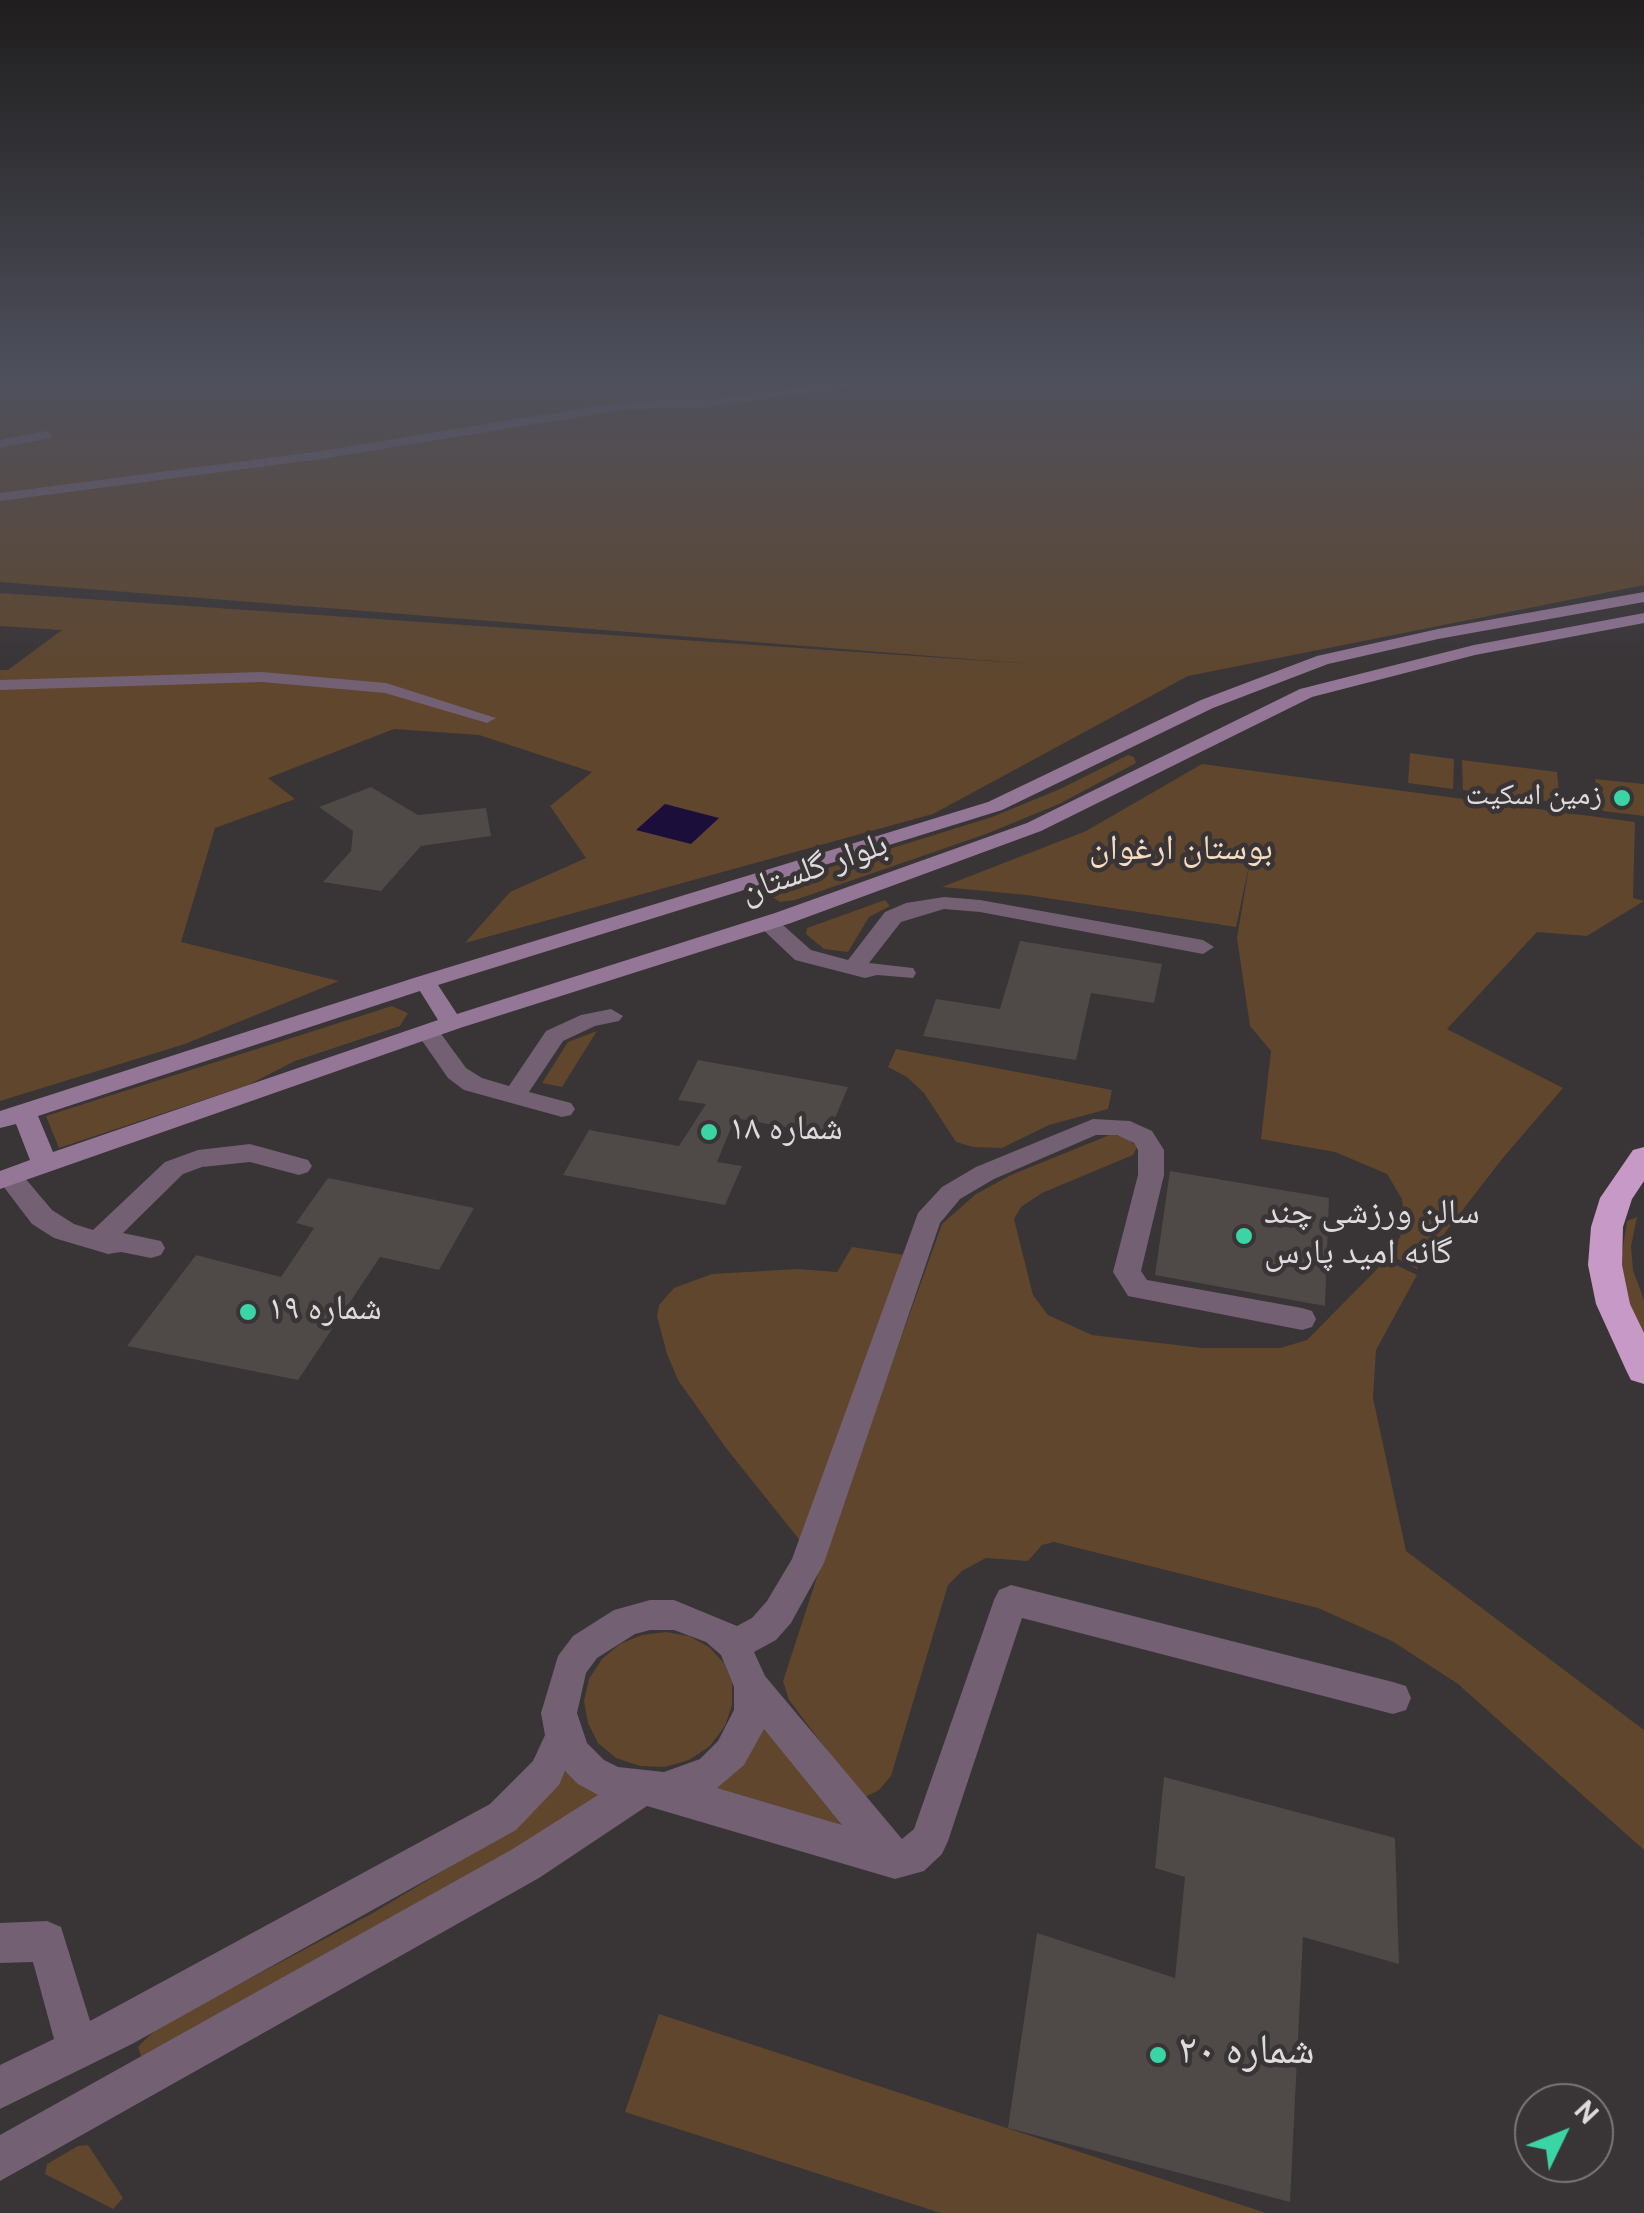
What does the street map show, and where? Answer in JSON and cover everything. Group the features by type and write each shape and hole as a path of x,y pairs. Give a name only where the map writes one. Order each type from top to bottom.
{"highway":[{"path":"1644,1157 1616,1198 1607,1227 1604,1265 1613,1304 1644,1370"}],"main road":[{"name":"بلوار گلستان","path":"12,1116 425,982 995,806 1207,704 1323,660 1438,634 1644,597"},
{"name":"بلوار گلستان","path":"5,1178 452,1023 775,920 1034,827 1306,693 1474,650 1644,618"},
{"path":"1123,744 1165,761"},
{"path":"750,882 775,920"},
{"path":"425,982 452,1023"},
{"path":"12,1116 45,1165"}],"street":[{"path":"0,497 120,481"},
{"path":"0,685 262,677 386,688 487,718"},
{"path":"859,970 893,917 914,908 944,903 980,906 1203,947"},
{"path":"775,920 803,955 859,970 869,978 903,979"},
{"path":"521,1097 554,1036 590,1020 611,1016"},
{"path":"428,1032 457,1072 473,1084 540,1106 565,1103"},
{"path":"734,1646 764,1628 779,1612 808,1563 928,1220 951,1192 985,1172 1093,1127 1121,1127 1143,1136 1151,1150 1151,1175 1127,1272 1138,1290 1302,1319"},
{"path":"103,1242 156,1183 186,1164 230,1153 299,1166"},
{"path":"5,1178 42,1217 64,1230 103,1242 111,1253 145,1255"},
{"path":"895,1860 752,1686 734,1646 718,1630 674,1615 626,1620 604,1632 570,1666 559,1713 563,1735 574,1755 591,1772 615,1784 652,1790 895,1860 910,1858 929,1841 1011,1600 1393,1698"},
{"path":"0,2159 652,1790 701,1777 732,1754 752,1710 752,1686"},
{"path":"0,2088 503,1816 546,1774 563,1735"},
{"path":"0,1943 48,1940 77,2048"}],"green space":[{"path":"0,481 1644,481 1644,585 1188,676 933,814 465,943 510,892 586,858 550,806 592,772 479,735 394,729 268,778 295,799 215,828 181,942 339,981 185,1044 0,1101 0,670 8,670 62,630 0,626 0,593 1031,664 0,582"},
{"path":"1410,753 1454,759 1453,789 1408,783"},
{"path":"1128,755 1136,763 1059,804 986,834 795,900 780,902 768,894 773,885 992,817"},
{"path":"1462,760 1557,772 1560,803 1463,790"},
{"name":"بوستان ارغوان","path":"1202,764 1635,822 1633,898 1644,901 1587,936 1537,932 1447,1029 1563,1088 1417,1269 1392,1256 1405,1224 1402,1199 1387,1174 1335,1152 1261,1139 1271,1051 1250,1026 1237,938 1250,861 1236,927 1027,895 942,887 1086,831"},
{"name":"زمین اسکیت","path":"1595,779 1644,784 1644,816 1602,811"},
{"path":"885,900 890,906 869,917 848,952 824,949 806,934 807,928"},
{"path":"392,1006 408,1013 400,1026 295,1061 248,1085 59,1148 46,1116"},
{"path":"597,1031 562,1087 542,1083 568,1042"},
{"path":"896,1049 1112,1090 1108,1109 1049,1125 1002,1148 973,1147 956,1142 924,1093 907,1077 888,1067"},
{"path":"1112,1134 1127,1138 1137,1147 1133,1155 1042,1193 1021,1207 1014,1219 1033,1295 1048,1315 1092,1335 1202,1348 1280,1348 1307,1340 1386,1260 1417,1275 1376,1350 1373,1398 1406,1551 1644,1730 1644,1850 1458,1684 1392,1641 1318,1608 1054,1542 1042,1545 1028,1561 986,1558 962,1571 948,1585 891,1776 879,1790 863,1798 789,1700 783,1681 835,1522 942,1224 976,1194 1011,1175"},
{"path":"1637,1217 1631,1246 1633,1270 1644,1300 1644,1338 1618,1280 1627,1221"},
{"path":"852,1247 905,1255 806,1548 726,1448 678,1380 657,1316 659,1305 674,1288 712,1274 798,1269 837,1272"},
{"path":"666,1632 689,1636 709,1647 724,1663 732,1683 732,1705 725,1726 710,1746 689,1760 665,1767 640,1766 616,1758 598,1743 588,1723 584,1701 589,1679 602,1659 620,1644 642,1635"},
{"path":"765,1708 860,1843 697,1801"},
{"path":"569,1768 611,1799 158,2055 141,2056 138,2047 157,2028 373,1913 516,1827"},
{"path":"659,2014 1266,2213 941,2213 625,2112"},
{"path":"88,2145 123,2198 113,2209 45,2174 47,2164 78,2146"}],"shaded area":[{"path":"665,804 719,818 691,844 636,830"}],"building":[{"path":"371,787 418,815 486,808 491,836 421,846 381,891 323,882 351,851 353,831 319,807"},
{"path":"1020,941 1162,964 1154,1003 1091,993 1076,1060 923,1036 936,999 1000,1009"},
{"name":"شماره ۱۸","path":"698,1060 848,1087 828,1135 735,1118 717,1162 742,1166 725,1205 563,1175 589,1130 679,1146 706,1104 678,1100"},
{"name":"سالن ورزشی چند گانه امید پارس","path":"1170,1171 1329,1198 1325,1306 1155,1275"},
{"name":"شماره ۱۹","path":"328,1178 474,1208 439,1270 380,1257 298,1380 127,1346 196,1255 281,1277 314,1228 296,1223"},
{"name":"شماره ۲۰","path":"1164,1777 1395,1838 1399,1964 1303,1937 1290,2202 1008,2128 1037,1933 1175,1978 1185,1877 1155,1868"}],"place":[{"name":"زمین اسکیت","path":"1622,798"},
{"name":"شماره ۱۸","path":"709,1132"},
{"name":"سالن ورزشی چند گانه امید پارس","path":"1244,1236"},
{"name":"شماره ۱۹","path":"248,1312"},
{"name":"شماره ۲۰","path":"1158,2055"}]}
